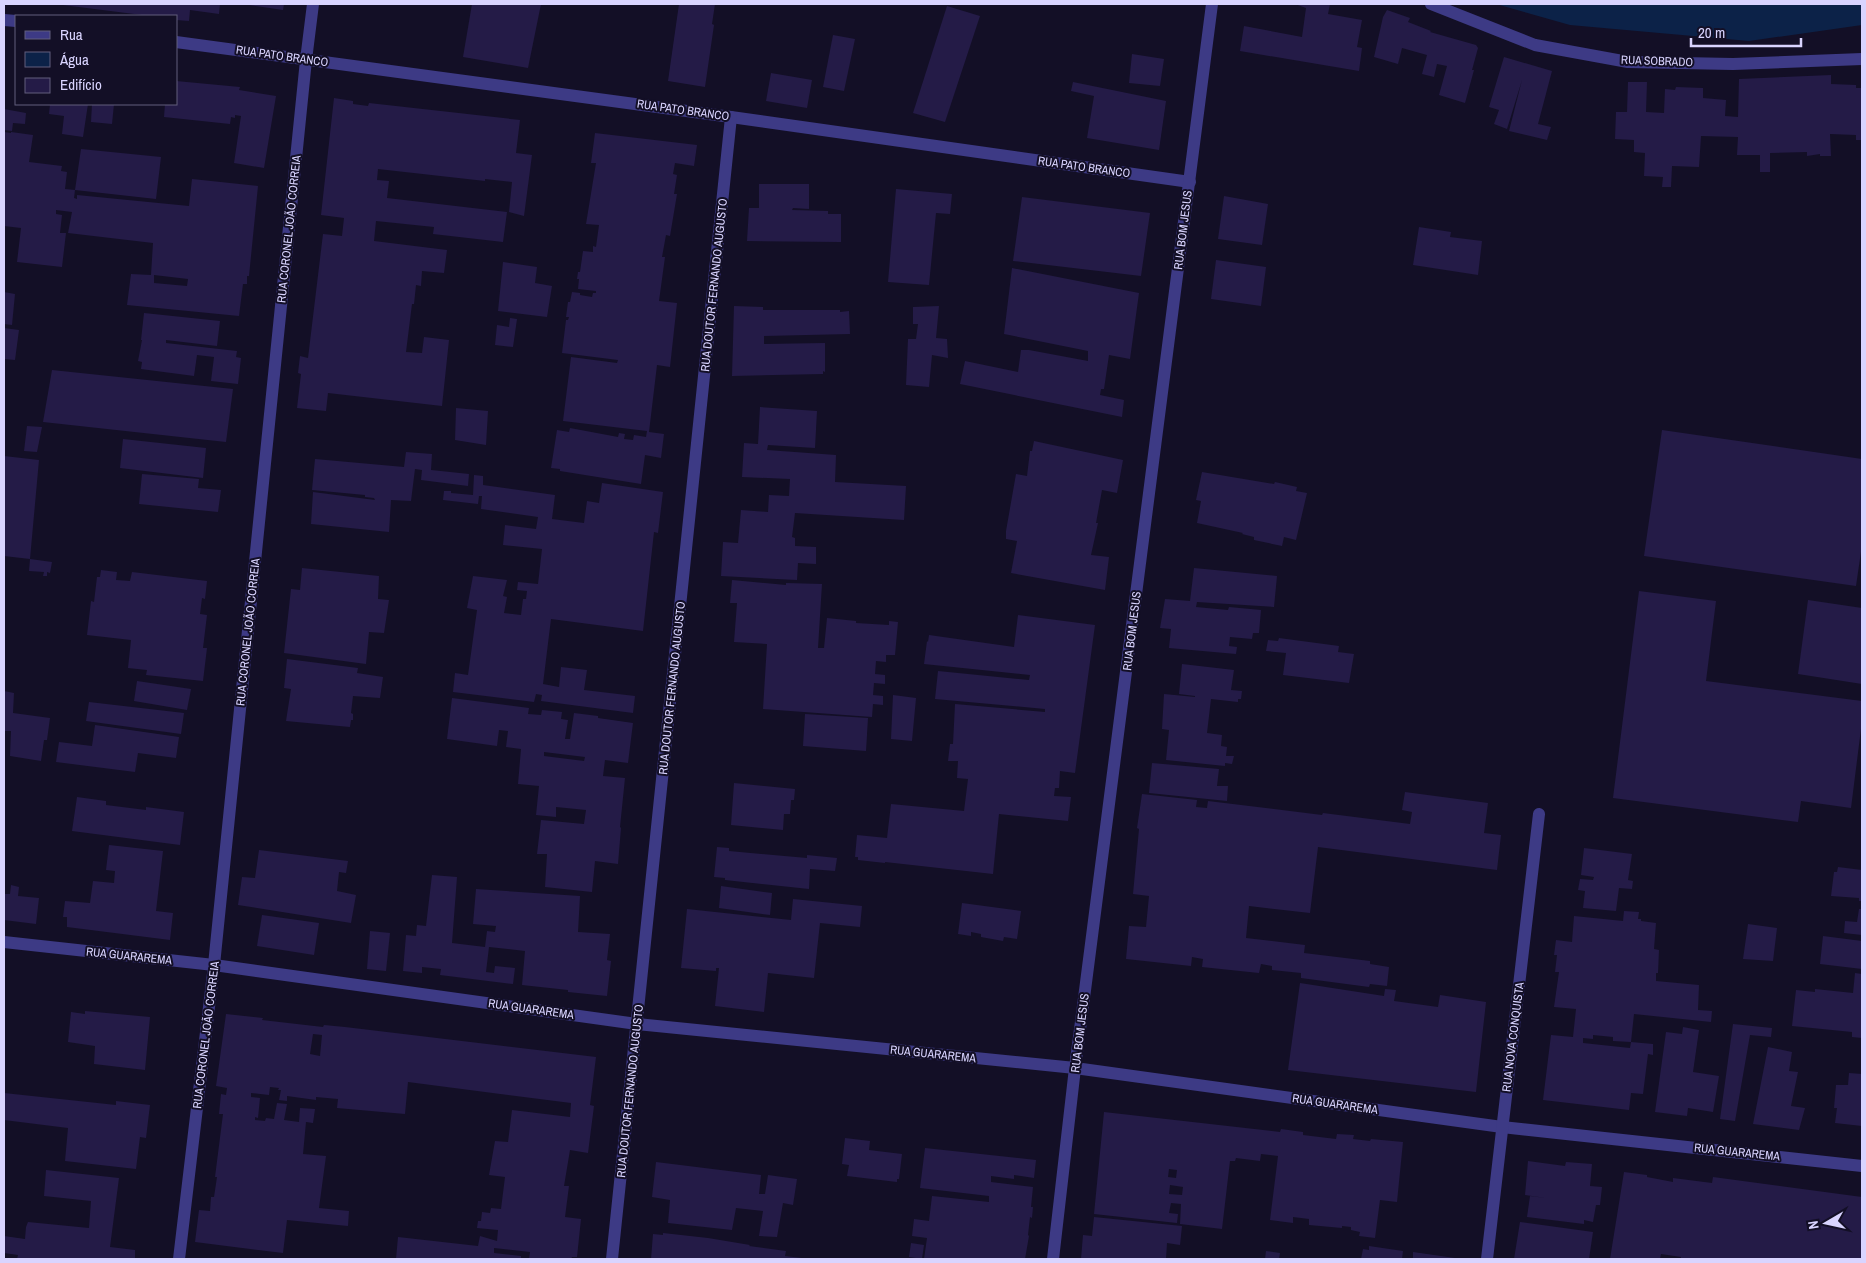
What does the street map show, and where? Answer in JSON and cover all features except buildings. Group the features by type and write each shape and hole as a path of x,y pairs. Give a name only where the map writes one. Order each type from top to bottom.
{"street":[{"name":"RUA CORONEL JOÃO CORREIA","path":"179,1259 214,965 313,4"},
{"name":"RUA BOM JESUS","path":"1053,1259 1075,1068 1212,4"},
{"name":"RUA SOBRADO","path":"1431,4 1535,45 1628,62 1734,64 1862,59"},
{"name":"RUA PATO BRANCO","path":"178,42 731,116 1190,182"},
{"name":"RUA DOUTOR FERNANDO AUGUSTO","path":"612,1259 731,116"},
{"name":"RUA NOVA CONQUISTA","path":"1487,1259 1539,814"},
{"name":"RUA GUARAREMA","path":"4,942 214,965 637,1024 1075,1068 1502,1126 1862,1166"}],"water":[{"path":"1496,4 1862,4 1862,25 1749,41 1570,25"}]}
